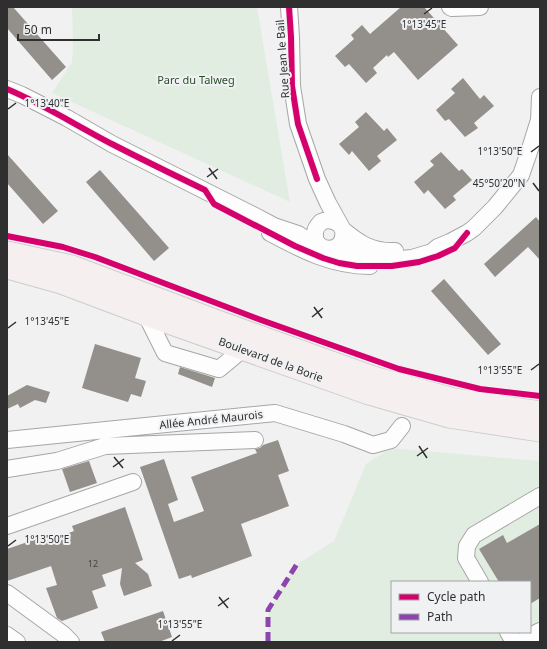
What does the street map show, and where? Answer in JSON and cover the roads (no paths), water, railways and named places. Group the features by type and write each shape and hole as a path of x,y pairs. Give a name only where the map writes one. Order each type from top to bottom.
{"main road":[{"name":"Boulevard de la Borie","path":"7,252 72,266 373,377 454,399 540,412"},
{"name":"Boulevard de la Borie","path":"7,268 61,283 146,315 369,394 449,417 540,431"}],"street":[{"name":"Rue Jean le Bail","path":"289,7 292,86 298,124 317,179 341,227"},
{"path":"450,7 480,7"},
{"path":"7,89 67,118 112,144 274,226 298,234 310,242 326,249 332,249 341,244 344,235 341,227"},
{"path":"337,247 371,260 391,260 420,256 432,252 438,247 474,228 495,207 521,175 539,120 540,97"},
{"path":"205,190 214,204 295,246 323,258 339,263 357,266 392,266 419,262 438,256 455,248 467,233"},
{"path":"319,245 315,237 328,203"},
{"path":"298,234 327,220 332,220 364,245 375,249 400,251 430,246 438,247"},
{"path":"146,315 165,353 219,369 243,349"},
{"name":"Allée André Maurois","path":"7,440 275,413 344,434 373,445 391,440 402,426"},
{"path":"7,469 57,461 105,446 255,440"},
{"path":"7,526 133,482"},
{"path":"479,581 466,558 467,546 474,535 540,496"},
{"path":"7,593 71,642"},
{"path":"520,642 540,630"},
{"path":"509,633 514,642"},
{"path":"7,635 17,642"}],"park label":[{"name":"Parc du Talweg","path":"196,79"}]}
